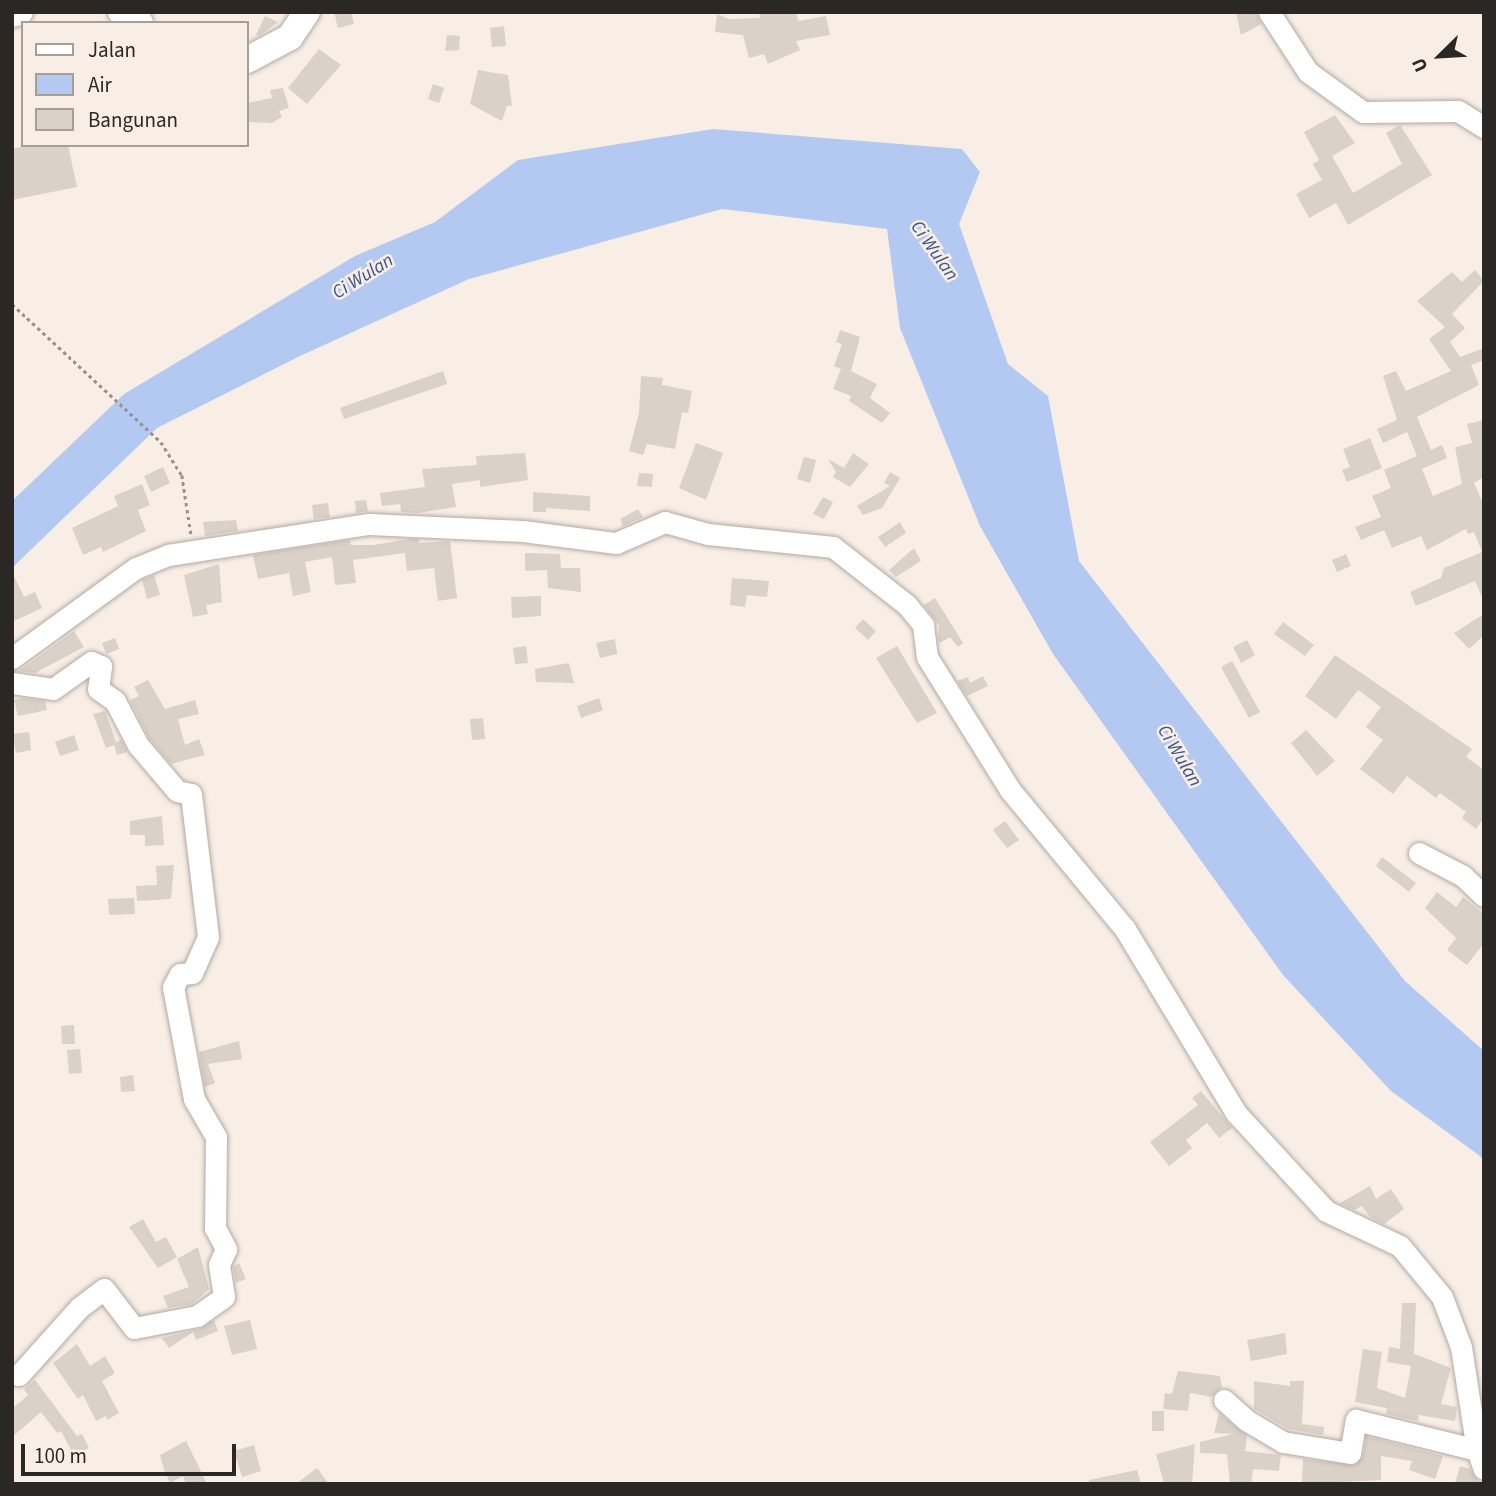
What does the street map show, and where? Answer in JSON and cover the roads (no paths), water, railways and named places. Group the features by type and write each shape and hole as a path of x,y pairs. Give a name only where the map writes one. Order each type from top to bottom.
{"main road":[{"path":"12,14 20,12"},
{"path":"121,12 137,21"},
{"path":"248,59 290,37 307,12"}],"street":[{"path":"1269,12 1308,72 1363,112 1458,111 1484,127"},
{"path":"12,658 136,568 168,555 194,555 369,524 523,531 616,543 665,522 709,534 822,542 844,553 907,606 923,625 928,657 1010,790 1125,929 1236,1113 1326,1211 1400,1246 1442,1297 1461,1347 1480,1460 1356,1420 1350,1453 1283,1442 1246,1420 1224,1400"},
{"path":"12,683 53,689 91,662 101,666 98,689 115,701 138,745 177,791 191,793 208,933 192,972 180,974 173,987 194,1099 216,1137 215,1228 226,1249 219,1265 224,1297 197,1315 134,1328 104,1289 79,1308 19,1374"},
{"path":"1419,853 1463,876 1484,896"}],"water":[{"name":"Ci Wulan","path":"713,129 962,149 980,172 959,224 1008,364 1048,396 1079,561 1405,981 1484,1051 1484,1159 1391,1091 1283,975 1053,654 980,526 900,328 887,229 722,209 469,279 300,356 157,428 12,568 12,501 124,394 355,256 435,222 518,160"}]}
